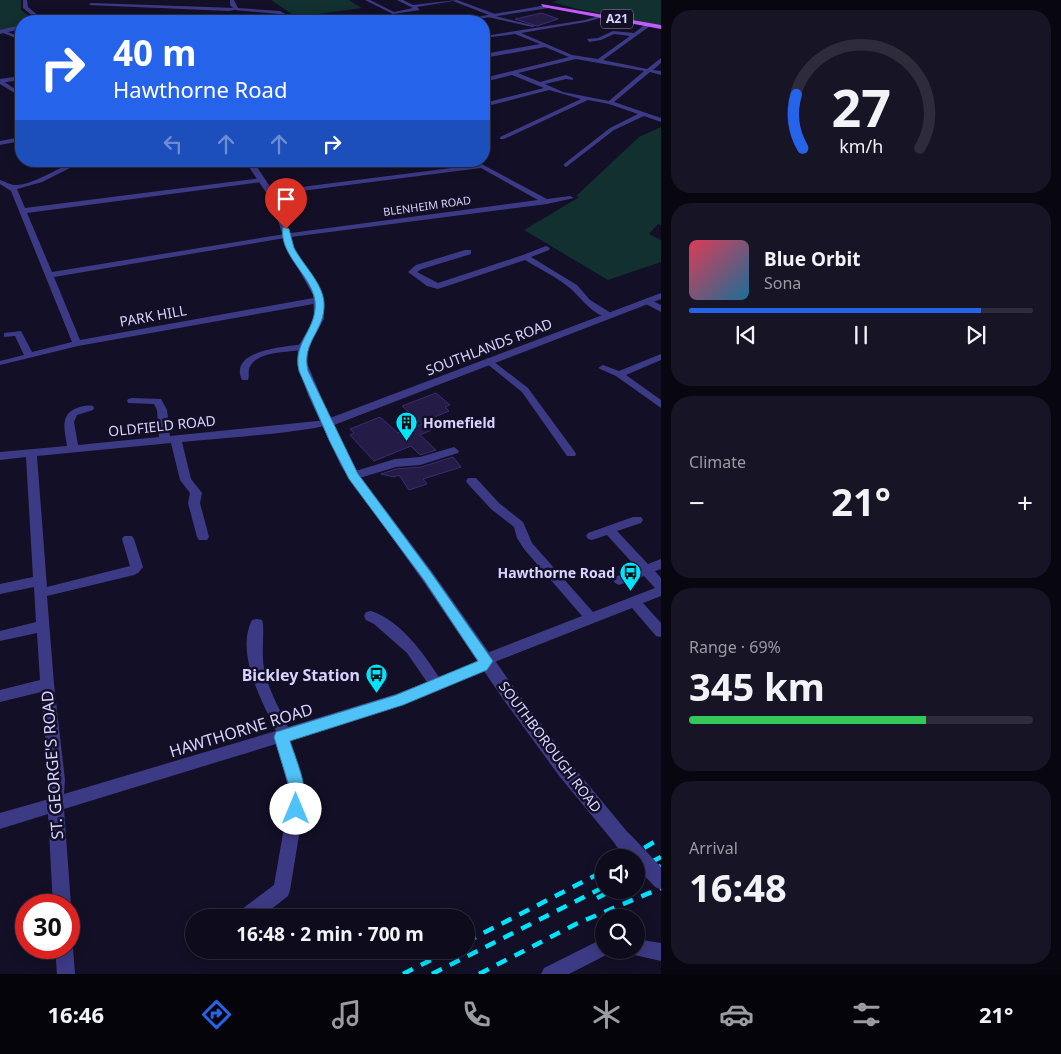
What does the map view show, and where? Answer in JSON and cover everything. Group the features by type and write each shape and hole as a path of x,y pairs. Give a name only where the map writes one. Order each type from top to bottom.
{"main road":[{"name":"A21","path":"545,4 661,27"}],"street":[{"path":"25,0 26,8 32,15"},
{"path":"110,10 121,0"},
{"path":"232,0 233,5 237,9"},
{"path":"367,0 393,13 418,9 400,0"},
{"path":"413,6 453,0 492,15 537,28"},
{"path":"91,4 237,9 280,13 284,15"},
{"path":"492,15 534,8 545,4"},
{"path":"490,36 586,21 602,16"},
{"path":"598,61 648,25"},
{"path":"2,32 15,29"},
{"path":"2,32 15,37"},
{"path":"515,32 576,57 661,73"},
{"path":"589,40 599,39 614,32 635,35"},
{"path":"490,55 545,45"},
{"path":"490,79 576,57"},
{"path":"610,103 661,60"},
{"path":"513,73 550,88 610,103 661,120"},
{"path":"539,84 566,77 571,79"},
{"path":"0,80 15,79"},
{"path":"0,80 15,91"},
{"path":"490,103 550,88"},
{"path":"502,138 588,98"},
{"path":"566,165 612,129 644,114"},
{"path":"0,143 15,140"},
{"path":"12,188 40,181 66,167"},
{"path":"253,167 280,208 290,247 316,290 319,300"},
{"path":"270,193 474,167"},
{"path":"484,167 547,202"},
{"path":"22,211 261,180"},
{"path":"0,182 12,188 77,343"},
{"name":"BLENHEIM ROAD","path":"49,275 287,236 570,198"},
{"path":"468,252 419,267 412,272 430,284 438,286 526,257 532,252 546,248"},
{"path":"526,257 574,287 587,302 608,315"},
{"name":"SOUTHLANDS ROAD","path":"327,423 661,296"},
{"name":"PARK HILL","path":"2,364 77,343 319,300"},
{"name":"SOUTHBOROUGH ROAD","path":"319,300 319,318 303,347 303,371 353,476 428,577 566,771 623,840 661,880"},
{"path":"647,300 661,309"},
{"path":"7,335 18,333 29,356"},
{"path":"245,378 244,367 253,357 303,347"},
{"path":"620,374 661,356"},
{"path":"489,362 525,390 571,454"},
{"path":"603,368 620,374 661,405"},
{"path":"132,401 157,401 162,410 186,480 196,492 194,503 203,537"},
{"path":"73,450 69,419 75,410 89,408"},
{"name":"OLDFIELD ROAD","path":"0,456 293,428 327,423"},
{"path":"353,476 395,463 420,461 454,451"},
{"name":"ST. GEORGE'S ROAD","path":"31,453 47,684 57,780 56,814 61,894"},
{"path":"472,481 495,506 519,524 523,538 528,546 590,617"},
{"path":"592,536 637,520"},
{"path":"609,530 661,586"},
{"path":"0,589 40,587 134,570 137,567 128,539"},
{"path":"619,580 661,564"},
{"name":"HAWTHORNE ROAD","path":"0,821 398,700 482,666 492,657 590,617 661,592"},
{"path":"634,602 661,632"},
{"path":"371,616 379,620 412,649 437,685"},
{"path":"257,624 254,640 255,668 266,699 283,736 296,786 297,800 282,890 258,909"},
{"path":"0,636 43,626"},
{"path":"0,696 47,684"},
{"path":"645,949 661,952"},
{"path":"550,974 595,952"},
{"path":"65,959 66,974"}],"green space":[{"path":"0,0 21,0 21,10 28,15 15,15 15,27 0,31"},
{"path":"271,0 349,0 362,8 311,15 293,15"},
{"path":"559,0 661,0 661,23 659,25 552,2"},
{"path":"661,127 661,225 658,224 649,234 661,240 661,262 608,280 524,230 579,197 576,196 639,137"}],"building":[{"path":"542,13 558,19 537,26 515,19"},
{"path":"436,393 450,405 445,407 449,411 432,418 437,423 433,425 436,428 420,435 436,450 420,455 411,446 374,461 350,435 354,433 350,429 380,417 398,433 422,424 402,406"},
{"path":"453,457 461,467 423,479 427,484 409,490 399,475 394,477 381,474 396,469 421,467"}],"railway":[{"path":"642,849 661,838"},
{"path":"645,865 661,857"},
{"path":"645,874 661,866"},
{"path":"475,937 595,876"},
{"path":"479,974 576,924 661,888"},
{"path":"432,974 595,892"},
{"path":"403,974 433,959"}],"place":[{"name":"Homefield","path":"407,442"},
{"name":"Hawthorne Road","path":"631,592"},
{"name":"Bickley Station","path":"376,694"}],"route":[{"path":"286,229 290,247 316,290 319,300 319,318 303,347 302,363 303,371 335,442 353,476 428,577 486,661 482,666 398,700 281,737 296,786 296,809"}]}
